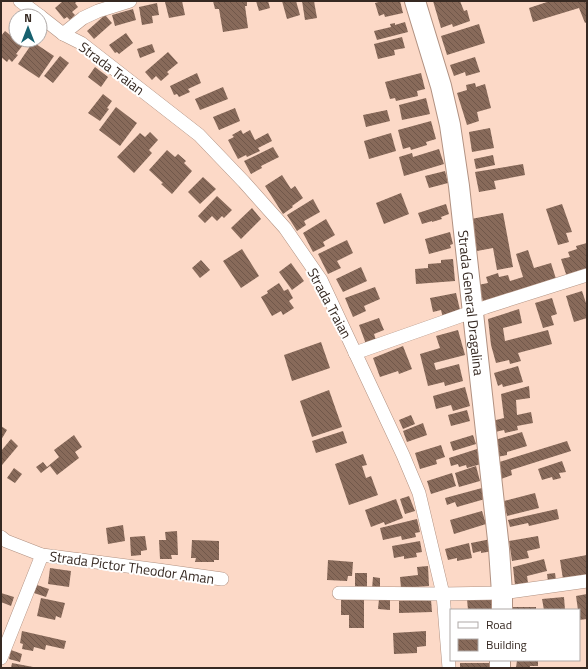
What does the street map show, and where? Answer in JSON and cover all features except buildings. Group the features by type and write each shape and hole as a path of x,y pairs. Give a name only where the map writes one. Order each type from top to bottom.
{"main road":[{"name":"Strada General Dragalina","path":"415,1 441,86 450,125 461,200 499,541 502,601"}],"street":[{"name":"Strada Traian","path":"20,1 29,8"},
{"path":"63,34 83,18 98,11 130,1"},
{"name":"Strada Traian","path":"48,22 63,34 81,43 199,135 285,228 321,280 403,455 419,493 443,594 449,668"},
{"path":"356,353 473,312 587,275"},
{"name":"Strada Pictor Theodor Aman","path":"1,537 42,555 222,579"},
{"path":"1,658 42,555"},
{"path":"339,593 443,594 502,601 587,581"}]}
